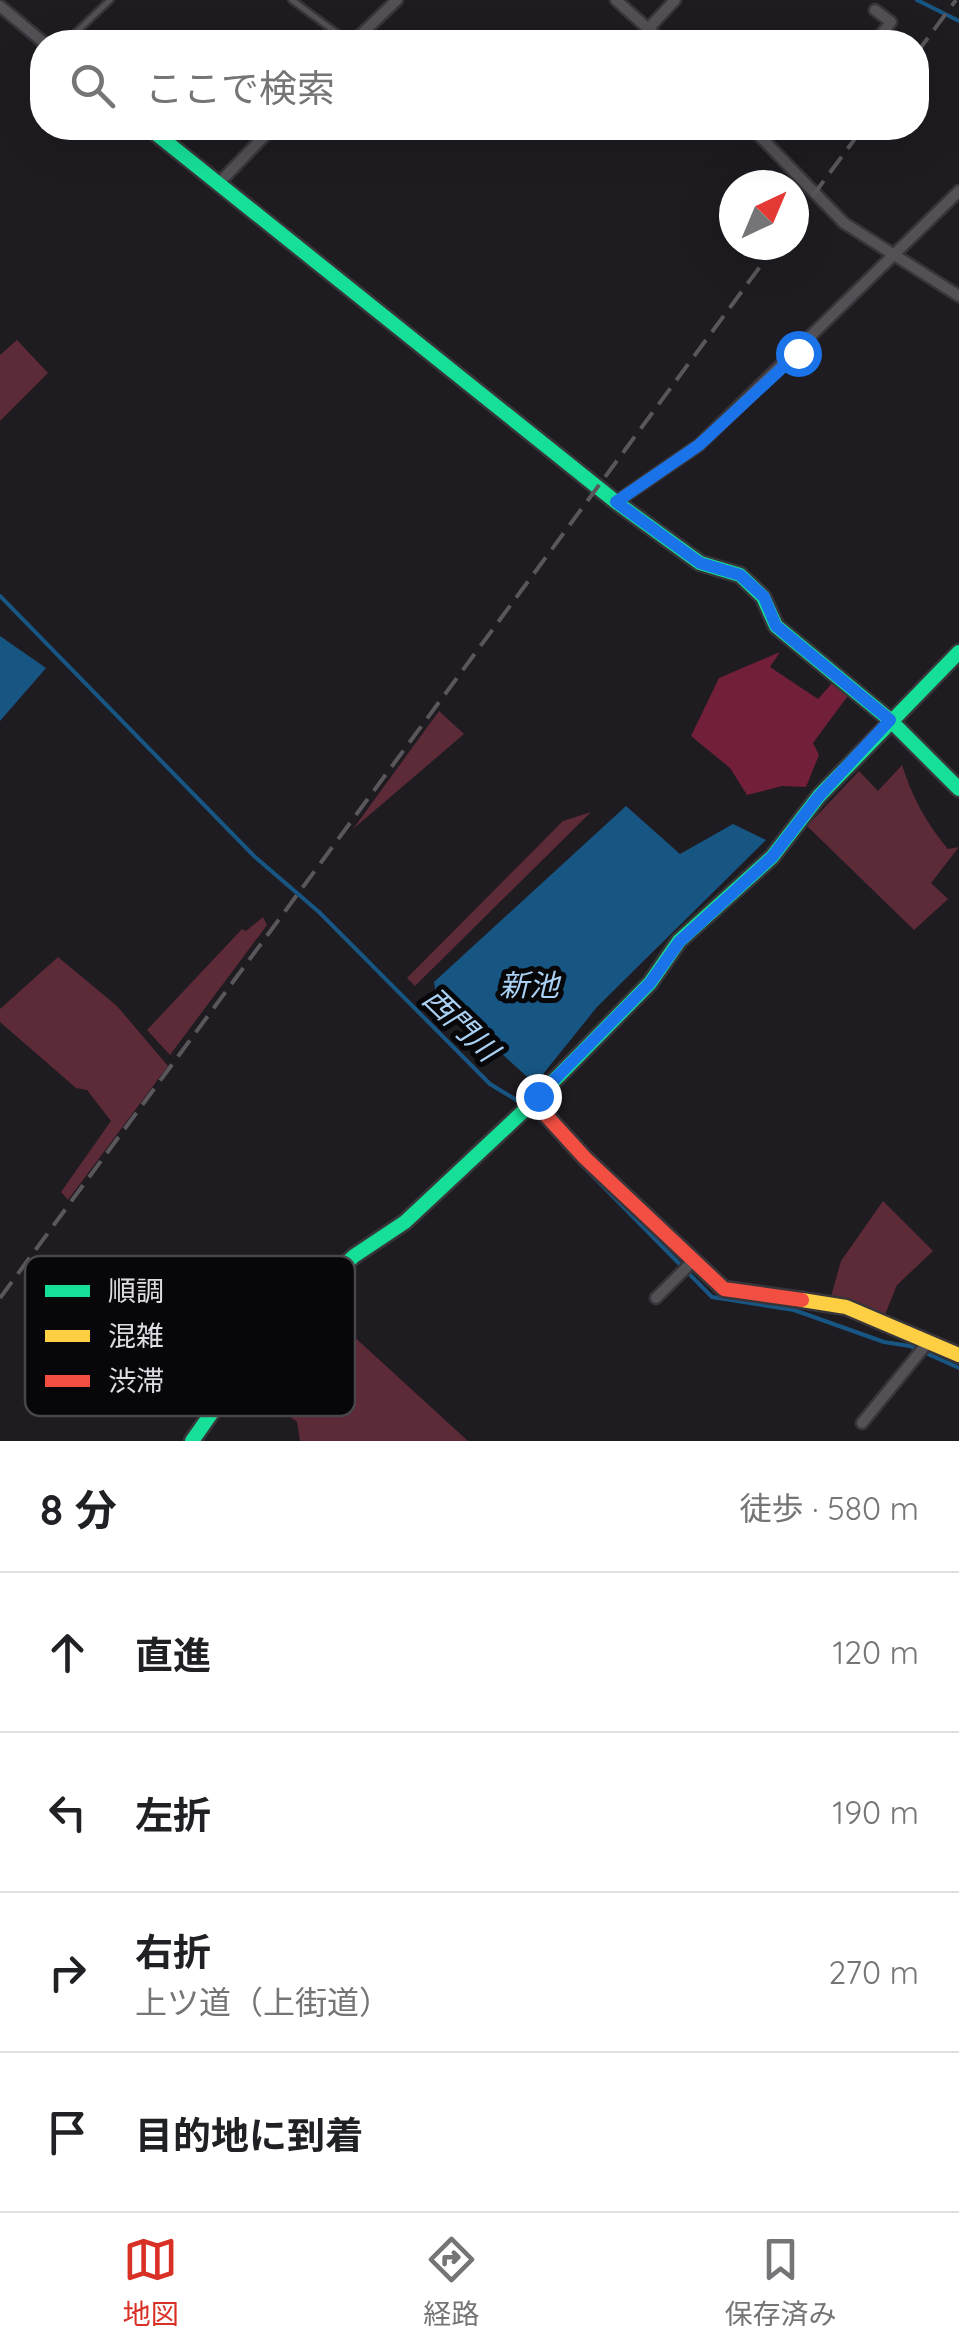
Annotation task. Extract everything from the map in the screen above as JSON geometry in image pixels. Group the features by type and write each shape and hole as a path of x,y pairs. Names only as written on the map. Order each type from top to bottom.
{"street":[{"path":"364,30 397,0"},
{"path":"616,0 648,28 675,0"},
{"path":"0,6 30,31"},
{"path":"875,10 890,22 884,30"},
{"path":"164,140 616,502 700,563 740,575 764,597 776,626 890,720 959,790"},
{"path":"219,184 261,140"},
{"path":"765,140 824,204 888,255 959,296"},
{"path":"616,502 699,445 798,353 888,255 959,191"},
{"path":"354,1256 405,1222 529,1106 650,983 679,942 772,857 819,796 959,652"},
{"path":"529,1106 688,1266 724,1289 846,1307 925,1347 959,1355"},
{"path":"656,1298 688,1266"},
{"path":"862,1423 925,1347"},
{"path":"192,1441 209,1416"}],"lane":[{"path":"79,30 110,0"},
{"path":"292,0 334,30"}],"shaded area":[{"path":"17,340 48,373 0,421 0,355"},
{"path":"780,652 770,667 818,699 834,681 850,693 813,743 819,755 806,787 782,786 747,795 730,768 691,736 719,678"},
{"path":"439,711 464,734 353,829"},
{"path":"902,765 933,829 948,849 959,847 931,883 948,899 914,930 807,826 859,771 878,791"},
{"path":"591,812 415,986 407,978 563,821"},
{"path":"263,917 267,925 170,1055 147,1030 242,929 246,931"},
{"path":"58,957 117,1006 168,1066 68,1200 61,1192 111,1121 87,1090 76,1088 0,1022 0,1009"},
{"path":"883,1201 933,1251 897,1285 884,1317 830,1300 841,1261"},
{"path":"355,1338 468,1441 300,1441 297,1422 289,1416 355,1416"}],"water":[{"path":"0,636 46,668 0,721"},
{"name":"新池","path":"626,806 680,854 733,824 766,840 597,1007 535,1084 436,994 434,982"}],"waterway":[{"path":"917,0 959,21"},
{"name":"西門川","path":"0,596 254,856 319,912 490,1084 523,1104"},
{"name":"西門川","path":"585,1168 712,1297 794,1310 884,1342 910,1346 959,1368"}],"railway":[{"path":"929,36 956,0"},
{"path":"809,201 854,140"},
{"path":"31,1256 765,260"},
{"path":"0,1298 25,1264"}],"traffic: fast":[{"path":"164,140 616,502 700,563 740,575 763,597 776,626 890,720 959,789"},
{"path":"354,1256 405,1222 530,1105 650,983 679,941 772,857 819,796 959,652"},
{"path":"192,1441 210,1416"}],"traffic: slow":[{"path":"802,1300 846,1307 959,1355"}],"traffic: jam":[{"path":"533,1101 585,1158 724,1289 802,1300"}],"route":[{"path":"538,1096 650,983 679,942 772,857 819,796 890,720 776,626 764,597 740,575 700,563 616,502 699,445 798,353"}]}
